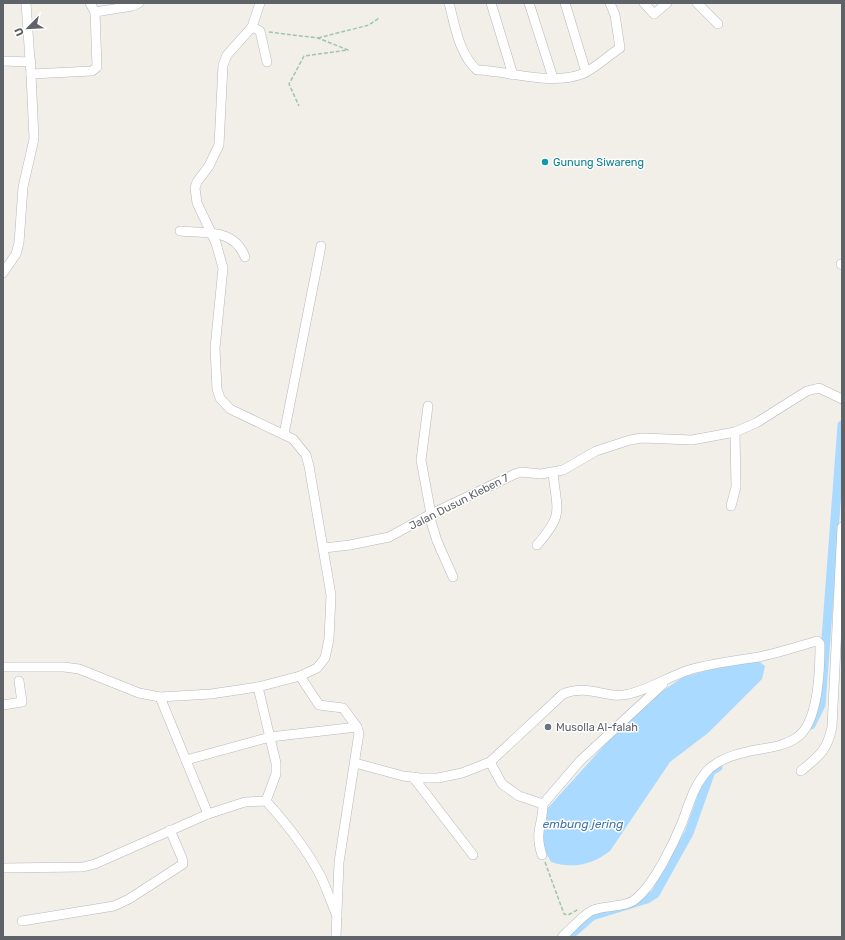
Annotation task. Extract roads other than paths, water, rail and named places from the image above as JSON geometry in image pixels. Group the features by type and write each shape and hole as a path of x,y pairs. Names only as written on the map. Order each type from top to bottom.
{"street":[{"path":"3,273 16,254 19,243 23,188 34,138 26,3"},
{"path":"31,74 92,71 95,69 98,60 95,12 90,3"},
{"path":"95,12 132,6 139,3"},
{"path":"260,3 256,29 267,62"},
{"path":"449,3 461,45 469,63 477,70 513,75 553,78 582,74 620,48 615,15 610,3"},
{"path":"491,3 513,75"},
{"path":"529,3 553,78"},
{"path":"565,3 586,72"},
{"path":"644,3 654,14 667,3"},
{"path":"697,3 718,24"},
{"path":"3,667 64,666 79,669 139,692 160,697 211,694 258,687 300,676 317,668 322,663 329,639 331,594 324,548 306,455 294,439 230,409 220,398 217,389 215,348 223,268 212,233 197,203 195,188 197,182 215,156 218,145 223,65 227,55 256,29"},
{"path":"3,61 30,62"},
{"path":"180,231 212,233 228,238 237,242 245,257"},
{"path":"284,434 321,246"},
{"name":"Jalan Dusun Kleben 7","path":"324,548 350,545 389,537 430,514 515,474 521,472 542,474 553,473 563,470 596,452 630,440 642,438 692,440 735,432 756,424 807,391 819,388 840,398"},
{"path":"428,406 421,460 430,514 437,541 453,577"},
{"path":"731,506 736,487 735,432"},
{"path":"537,545 552,528 556,521 557,509 553,473"},
{"path":"801,771 823,753 829,740 832,727 830,665 842,527"},
{"path":"355,763 413,777 447,777 490,762 563,694 576,689 587,689 628,695 666,681 688,670 735,659 752,658 817,641 820,644 830,665 810,717 799,736 778,745 736,754 716,763 704,775 693,793 668,852 637,899 628,903 592,911 562,937"},
{"path":"300,676 319,705 343,708 358,727 360,737 337,875 336,937"},
{"path":"3,705 22,702 19,681"},
{"path":"542,855 539,845 538,830 543,814 543,804 580,761 666,681"},
{"path":"258,687 276,763 276,774 266,801"},
{"path":"160,697 208,814"},
{"path":"186,760 270,737 358,727"},
{"path":"490,762 502,784 519,796 543,804"},
{"path":"413,777 473,855"},
{"path":"3,868 83,867 104,861 208,814 245,802 266,801"},
{"path":"266,801 300,842 320,875 337,916"},
{"path":"22,921 104,909 129,899 183,864 182,858 170,830"},
{"path":"320,875 337,875"}],"water":[{"name":"embung jering","path":"746,660 757,660 765,666 762,679 708,733 670,762 610,851 596,860 582,864 567,865 551,862 541,844 546,810 619,729 655,696 683,677"}],"waterway":[{"path":"811,725 821,705 842,425"},
{"path":"568,937 592,916 647,899 655,894 689,833 711,771 718,767"}],"place":[{"name":"Gunung Siwareng","path":"545,162"},
{"name":"Musolla Al-falah","path":"548,727"}]}
